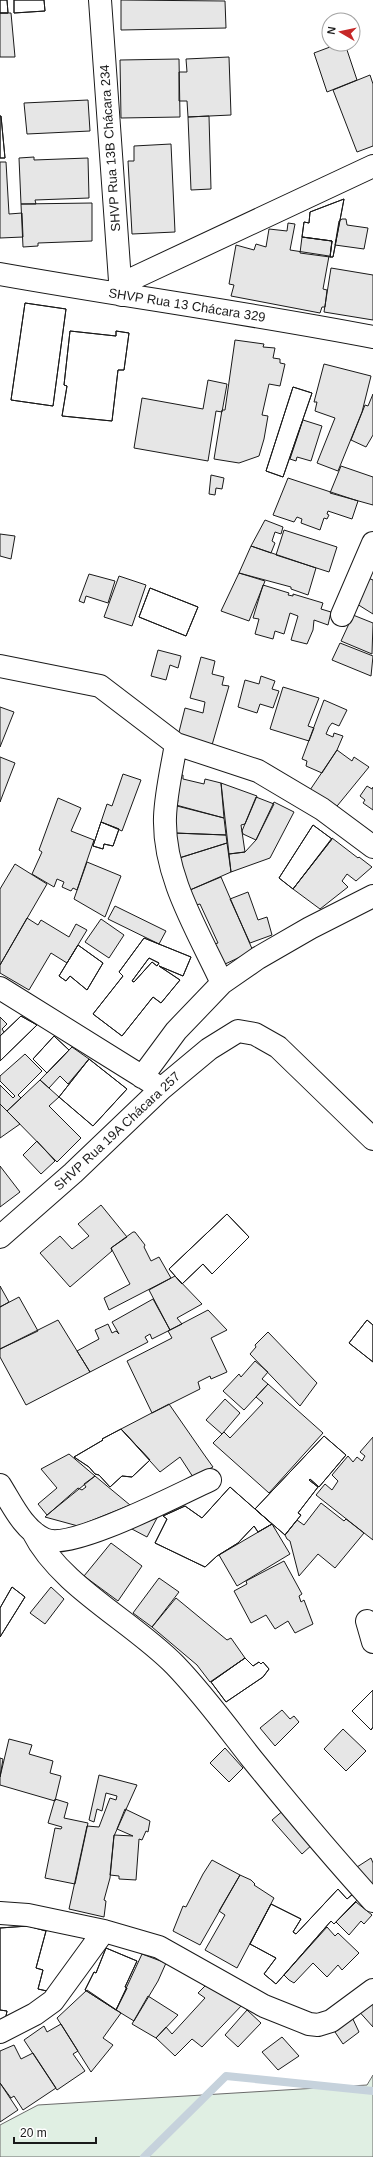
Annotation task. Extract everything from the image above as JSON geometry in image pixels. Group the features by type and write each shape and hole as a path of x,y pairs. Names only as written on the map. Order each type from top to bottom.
{"street":[{"name":"SHVP Rua 13B Chácara 234","path":"100,0 120,290"},
{"path":"120,290 373,166"},
{"name":"SHVP Rua 13 Chácara 329","path":"0,274 120,290 373,337"},
{"path":"342,615 373,543"},
{"path":"0,666 100,686 176,744 258,771 322,809 373,847"},
{"path":"176,744 166,810 167,847 170,862 187,910 222,982"},
{"path":"142,1077 176,1031 222,982 310,928 372,895"},
{"path":"0,988 161,1089"},
{"name":"SHVP Rua 19A Chácara 257","path":"0,1237 73,1173 161,1089 209,1049 238,1031 255,1034 278,1047 373,1139"},
{"path":"33,1532 49,1541 69,1540 125,1519 210,1480"},
{"path":"0,1485 23,1521 33,1532 46,1554 72,1580 153,1644 176,1666 203,1696 324,1847 373,1901"},
{"path":"367,1620 373,1642"},
{"path":"0,1913 28,1915 104,1931 159,1947 264,2006 309,2024 318,2025 331,2021 373,1990"},
{"path":"0,2032 35,2014 53,2001 104,1931"}],"green space":[{"path":"373,2075 373,2157 0,2157 0,2125 38,2105 367,2085"}],"building":[{"path":"0,0 7,0 8,13 0,13"},
{"path":"0,0 7,0 8,13 0,13"},
{"path":"14,0 44,0 45,11 14,13"},
{"path":"14,0 44,0 45,11 14,13"},
{"path":"121,0 225,1 226,28 121,30"},
{"path":"0,13 11,13 15,57 0,57"},
{"path":"321,50 321,52 348,52 357,80 327,92 314,53"},
{"path":"229,57 231,115 188,117 187,101 179,101 179,72 187,72 186,59"},
{"path":"179,59 180,117 121,118 120,60"},
{"path":"370,75 373,84 373,146 357,152 333,90"},
{"path":"88,100 90,131 27,134 24,103"},
{"path":"1,116 5,158 0,158"},
{"path":"1,116 5,158 0,158"},
{"path":"209,116 211,189 191,190 188,117"},
{"path":"171,144 175,232 132,234 128,161 134,161 134,146"},
{"path":"34,157 34,160 88,158 89,198 35,200 36,204 21,204 19,158"},
{"path":"0,162 6,162 9,214 22,213 23,237 0,238"},
{"path":"344,199 333,257 330,257 332,241 302,237 304,222 309,223 310,212"},
{"path":"344,199 333,257 330,257 332,241 302,237 304,222 309,223 310,212"},
{"path":"92,203 92,241 38,243 38,246 23,247 21,204"},
{"path":"346,219 347,225 368,228 364,249 335,245 339,221"},
{"path":"288,223 295,224 290,250 329,256 323,289 327,290 325,307 322,307 320,313 231,296 234,285 229,284 236,245 254,250 256,244 266,247 269,229 287,231"},
{"path":"302,237 332,241 330,257 300,253"},
{"path":"331,268 373,275 373,320 324,312"},
{"path":"25,303 66,309 53,406 11,400"},
{"path":"25,303 66,309 53,406 11,400"},
{"path":"70,331 116,336 116,331 129,333 124,370 118,370 112,421 62,416 67,386 64,385"},
{"path":"70,331 116,336 116,331 129,333 124,370 118,370 112,421 62,416 67,386 64,385"},
{"path":"235,340 264,344 263,347 275,348 273,358 280,359 280,363 285,364 280,386 269,384 262,415 268,416 259,456 239,463 214,459 222,410 225,410"},
{"path":"324,364 371,376 362,412 338,471 317,463 335,418 315,411 317,402 314,402"},
{"path":"208,380 227,384 222,412 216,411 208,461 134,448 142,398 203,409"},
{"path":"293,387 312,393 283,477 266,471"},
{"path":"293,387 312,393 283,477 266,471"},
{"path":"373,394 373,435 366,447 351,440 365,405 368,406"},
{"path":"303,420 322,426 311,461 297,457 296,461 290,459"},
{"path":"341,466 373,477 373,505 330,493"},
{"path":"211,475 224,478 222,489 216,488 215,495 209,494"},
{"path":"288,478 358,501 352,519 328,511 327,514 329,515 327,519 324,518 320,530 301,523 302,519 297,517 294,522 273,515"},
{"path":"265,520 283,527 281,534 275,532 272,541 275,543 271,553 251,546"},
{"path":"284,530 337,547 329,572 276,555"},
{"path":"0,534 15,536 11,559 0,556"},
{"path":"251,546 316,568 308,595 291,589 291,587 239,573"},
{"path":"239,573 265,581 249,621 221,611"},
{"path":"89,574 115,581 108,603 86,596 84,603 79,601"},
{"path":"119,576 146,585 132,626 104,617"},
{"path":"368,578 373,580 373,614 357,604"},
{"path":"263,585 289,593 288,595 293,596 293,594 323,603 321,609 331,612 328,625 314,620 313,630 307,644 291,640 298,616 290,613 284,634 275,631 273,639 255,634 259,619 253,618"},
{"path":"150,588 198,607 186,636 139,617"},
{"path":"150,588 198,607 186,636 139,617"},
{"path":"353,615 373,623 372,654 341,641"},
{"path":"340,643 373,656 371,676 332,660"},
{"path":"158,650 181,656 178,668 170,665 166,680 151,676"},
{"path":"201,657 215,661 212,674 224,677 222,685 229,686 210,752 178,736 185,708 203,713 205,702 190,698"},
{"path":"261,676 275,681 272,689 279,691 273,708 260,704 257,713 238,707 245,680 259,684"},
{"path":"283,687 319,698 308,726 314,728 309,741 270,729"},
{"path":"324,700 347,710 339,726 332,723 326,734 333,737 334,733 343,736 337,750 322,773 306,766 307,761 302,759"},
{"path":"0,707 14,712 0,747"},
{"path":"337,750 352,761 354,757 369,767 333,811 308,793"},
{"path":"0,757 15,763 0,802"},
{"path":"123,774 141,780 122,831 101,822 107,804 112,806"},
{"path":"178,775 183,775 183,779 204,784 205,779 221,783 224,818 177,806 178,800 174,799"},
{"path":"221,783 257,796 245,824 241,825 245,852 229,854"},
{"path":"367,786 372,789 373,787 373,810 363,803 365,800 360,796"},
{"path":"256,797 274,804 256,840 243,834 242,831"},
{"path":"58,798 81,808 71,831 94,840 77,890 73,888 71,891 62,887 64,882 57,879 54,887 32,874 42,852 39,850"},
{"path":"274,802 294,812 270,858 231,872 229,854 245,852 256,840"},
{"path":"176,805 224,818 226,835 175,833"},
{"path":"101,822 119,829 113,846 104,844 103,849 93,846"},
{"path":"101,822 119,829 113,846 104,844 103,849 93,846"},
{"path":"313,825 332,839 293,889 279,878"},
{"path":"313,825 332,839 293,889 279,878"},
{"path":"173,833 226,835 227,843 176,859"},
{"path":"332,838 372,867 356,881 347,874 342,881 348,887 320,909 293,889"},
{"path":"227,843 231,872 190,890 176,859"},
{"path":"87,862 121,876 105,917 74,899"},
{"path":"15,864 47,884 0,965 0,889"},
{"path":"221,877 253,951 223,965 214,944 218,943 200,904 196,905 190,890"},
{"path":"248,892 258,920 267,917 272,935 250,943 230,899"},
{"path":"115,906 166,931 159,944 108,919"},
{"path":"27,918 38,925 41,920 69,937 76,924 87,930 67,963 51,953 29,990 0,973 0,965"},
{"path":"101,919 124,935 109,958 85,942"},
{"path":"144,938 191,957 183,976 159,966 180,980 161,1003 153,997 122,1036 93,1014 123,976 119,972","holes":["149,958 159,963 157,966 152,962 134,982 132,981"]},
{"path":"144,938 191,957 183,976 159,966 180,980 161,1003 153,997 122,1036 93,1014 123,976 119,972","holes":["149,958 159,963 157,966 152,962 134,982 132,981"]},
{"path":"78,945 103,963 87,990 70,976 66,981 59,976"},
{"path":"78,945 103,963 87,990 70,976 66,981 59,976"},
{"path":"21,1016 37,1025 0,1061 0,1036"},
{"path":"21,1016 37,1025 0,1061 0,1036"},
{"path":"0,1017 7,1024 2,1029 4,1032 0,1036"},
{"path":"54,1036 69,1050 47,1073 33,1059"},
{"path":"54,1036 69,1050 47,1073 33,1059"},
{"path":"72,1047 89,1059 68,1084 60,1076 49,1088 40,1080"},
{"path":"25,1054 42,1071 18,1095 21,1098 7,1111 0,1104 0,1085 13,1098 15,1096 0,1081 0,1076"},
{"path":"89,1059 127,1089 93,1126 59,1097"},
{"path":"89,1059 127,1089 93,1126 59,1097"},
{"path":"40,1080 59,1097 49,1106 81,1138 57,1162 7,1111"},
{"path":"0,1104 20,1124 0,1138"},
{"path":"37,1141 55,1161 41,1174 23,1155"},
{"path":"0,1166 20,1192 0,1207"},
{"path":"101,1205 127,1237 111,1248 112,1251 70,1287 40,1253 60,1236 72,1249 89,1236 78,1224"},
{"path":"227,1214 249,1237 212,1274 203,1264 182,1284 169,1269"},
{"path":"227,1214 249,1237 212,1274 203,1264 182,1284 169,1269"},
{"path":"135,1232 145,1245 144,1247 151,1261 159,1257 171,1278 109,1310 104,1298 130,1284 111,1248"},
{"path":"175,1276 202,1304 177,1318 182,1324 170,1330 149,1290"},
{"path":"0,1286 9,1302 0,1307"},
{"path":"19,1297 38,1331 0,1349 0,1307"},
{"path":"153,1299 170,1330 152,1339 150,1334 145,1337 148,1342 90,1372 77,1351 99,1339 95,1330 108,1324 112,1333 116,1331 119,1334 112,1322"},
{"path":"208,1310 227,1330 211,1338 227,1372 211,1379 210,1376 198,1382 200,1389 152,1413 127,1361 172,1338 168,1331"},
{"path":"58,1320 90,1372 26,1405 0,1357 0,1349"},
{"path":"367,1320 373,1325 373,1362 349,1343"},
{"path":"367,1320 373,1325 373,1362 349,1343"},
{"path":"268,1332 317,1383 300,1406 250,1354 256,1347 255,1345"},
{"path":"255,1361 268,1372 262,1379 268,1384 244,1410 223,1391 239,1374 241,1377"},
{"path":"268,1384 323,1433 269,1493 213,1443 224,1432 230,1438 263,1403 256,1397"},
{"path":"225,1399 240,1413 222,1434 206,1420"},
{"path":"169,1404 213,1467 193,1477 180,1457 160,1472 121,1429"},
{"path":"121,1429 150,1460 132,1477 122,1476 110,1487 99,1475 95,1474 89,1467 74,1457"},
{"path":"121,1429 150,1460 132,1477 122,1476 110,1487 99,1475 95,1474 89,1467 74,1457"},
{"path":"324,1436 346,1455 319,1487 310,1479 309,1480 318,1487 298,1513 301,1515 285,1535 255,1509"},
{"path":"324,1436 346,1455 319,1487 310,1479 309,1480 318,1487 298,1513 301,1515 285,1535 255,1509"},
{"path":"373,1437 373,1540 316,1495 325,1484 332,1490 338,1481 332,1475 348,1456 353,1462 357,1457 362,1461 365,1456 360,1452"},
{"path":"69,1454 95,1476 47,1515 38,1504 57,1488 41,1469"},
{"path":"95,1476 130,1505 78,1526 45,1517 78,1488 82,1490 86,1487 84,1484"},
{"path":"230,1487 272,1524 258,1532 254,1526 238,1543 217,1556 205,1567 155,1543 167,1519 163,1516 185,1506 202,1518"},
{"path":"230,1487 272,1524 258,1532 254,1526 238,1543 217,1556 205,1567 155,1543 167,1519 163,1516 185,1506 202,1518"},
{"path":"321,1503 344,1521 346,1519 364,1533 335,1568 318,1554 299,1576 290,1541 285,1535 297,1520 304,1525"},
{"path":"157,1518 147,1537 130,1528"},
{"path":"272,1524 290,1554 237,1586 219,1555"},
{"path":"111,1543 142,1566 118,1601 84,1576"},
{"path":"284,1561 302,1594 299,1596 301,1602 304,1600 313,1624 295,1633 288,1621 275,1629 266,1615 251,1623 234,1591 247,1584 246,1581"},
{"path":"159,1578 179,1592 152,1627 133,1613"},
{"path":"12,1587 25,1597 0,1637 0,1608"},
{"path":"12,1587 25,1597 0,1637 0,1608"},
{"path":"51,1587 64,1599 45,1624 30,1613"},
{"path":"176,1598 227,1640 231,1638 245,1658 210,1682 197,1665 152,1627"},
{"path":"245,1658 253,1666 259,1662 261,1664 263,1662 269,1669 263,1677 226,1702 211,1682"},
{"path":"245,1658 253,1666 259,1662 261,1664 263,1662 269,1669 263,1677 226,1702 211,1682"},
{"path":"373,1690 373,1727 371,1730 352,1711"},
{"path":"373,1690 373,1727 371,1730 352,1711"},
{"path":"282,1710 290,1719 294,1716 299,1722 275,1746 260,1728"},
{"path":"343,1729 366,1751 346,1771 324,1749"},
{"path":"9,1739 32,1745 29,1754 53,1761 50,1773 61,1776 55,1801 0,1785 0,1777"},
{"path":"225,1748 243,1768 229,1782 210,1763"},
{"path":"0,1758 3,1759 0,1777"},
{"path":"99,1775 137,1785 114,1836 110,1878 104,1900 106,1901 104,1917 69,1909 87,1826 99,1827 110,1798 116,1800 117,1796 106,1793 102,1811 97,1809 94,1822 89,1820"},
{"path":"55,1799 68,1803 64,1818 88,1823 75,1884 45,1878 55,1828 61,1829 62,1827 48,1823"},
{"path":"125,1809 150,1821 148,1832 146,1831 142,1840 139,1839 136,1880 119,1879 119,1876 110,1875 114,1835 133,1836 117,1829"},
{"path":"285,1809 314,1843 302,1854 272,1820"},
{"path":"371,1858 373,1863 373,1892 357,1867"},
{"path":"212,1860 240,1875 200,1945 173,1931 183,1906 186,1907"},
{"path":"240,1875 251,1880 255,1884 254,1885 274,1898 237,1968 205,1950 225,1915 219,1911"},
{"path":"338,1889 347,1899 354,1893 359,1898 334,1924 331,1921 276,1984 264,1974 276,1958 250,1944 271,1904 301,1919 293,1932 296,1934"},
{"path":"338,1889 347,1899 354,1893 359,1898 334,1924 331,1921 276,1984 264,1974 276,1958 250,1944 271,1904 301,1919 293,1932 296,1934"},
{"path":"356,1902 372,1915 364,1924 361,1921 349,1935 336,1922"},
{"path":"28,1926 46,1931 36,1968 43,1970 38,1989 47,1991 44,2001 5,2021 7,2011 0,2010 0,1928"},
{"path":"28,1926 46,1931 36,1968 43,1970 38,1989 47,1991 44,2001 5,2021 7,2011 0,2010 0,1928"},
{"path":"327,1927 335,1936 338,1933 359,1953 342,1970 338,1965 327,1977 313,1963 294,1983 289,1980 284,1975"},
{"path":"106,1948 137,1961 125,1987 127,1988 116,2010 85,1990 94,1972 96,1973"},
{"path":"106,1948 137,1961 125,1987 127,1988 116,2010 85,1990 94,1972 96,1973"},
{"path":"142,1954 166,1963 158,1981 134,2021 116,2010"},
{"path":"208,1983 243,2004 202,2047 192,2039 175,2056 156,2038 166,2027 172,2034 205,1998 198,1993"},
{"path":"87,1990 121,2013 103,2038 113,2045 91,2072 57,2018"},
{"path":"373,1991 373,2027 356,2008"},
{"path":"148,1996 178,2015 156,2038 132,2024"},
{"path":"247,2010 261,2023 238,2047 225,2035"},
{"path":"351,2015 359,2032 343,2044 331,2026"},
{"path":"61,2024 78,2051 73,2054 85,2071 57,2090 24,2040 44,2026 47,2032"},
{"path":"282,2037 299,2056 278,2070 262,2052"},
{"path":"14,2045 21,2059 33,2053 56,2088 23,2110 14,2096 11,2098 0,2083 0,2051"},
{"path":"0,2083 18,2110 0,2122"}],"waterway":[{"path":"144,2157 226,2076 373,2091"}]}
